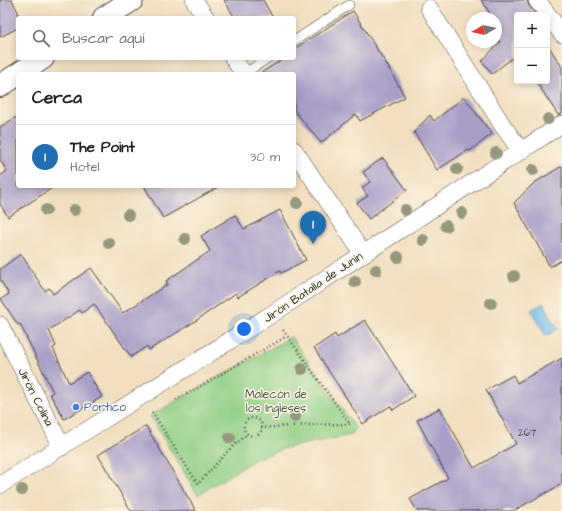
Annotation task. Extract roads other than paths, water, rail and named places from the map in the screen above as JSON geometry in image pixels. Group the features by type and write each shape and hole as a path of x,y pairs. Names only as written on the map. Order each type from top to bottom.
{"main road":[{"path":"107,16 132,0"},
{"path":"22,72 40,60"},
{"path":"0,86 16,76"}],"street":[{"path":"194,0 205,16"},
{"path":"537,0 562,34"},
{"path":"429,8 503,126 521,151"},
{"path":"234,60 243,72"},
{"name":"Jirón Batalla de Junín","path":"0,485 272,314 562,124"},
{"path":"296,153 363,254"},
{"name":"Jirón Colina","path":"0,325 62,447"}],"lane":[{"path":"296,40 349,5"},
{"path":"247,72 265,60"}],"water":[{"path":"544,303 558,329 546,336 531,310"}],"place":[{"name":"The Point","path":"313,244"},
{"name":"Portico","path":"76,407"}],"park label":[{"name":"Malecón de los Ingleses","path":"276,401"}]}
